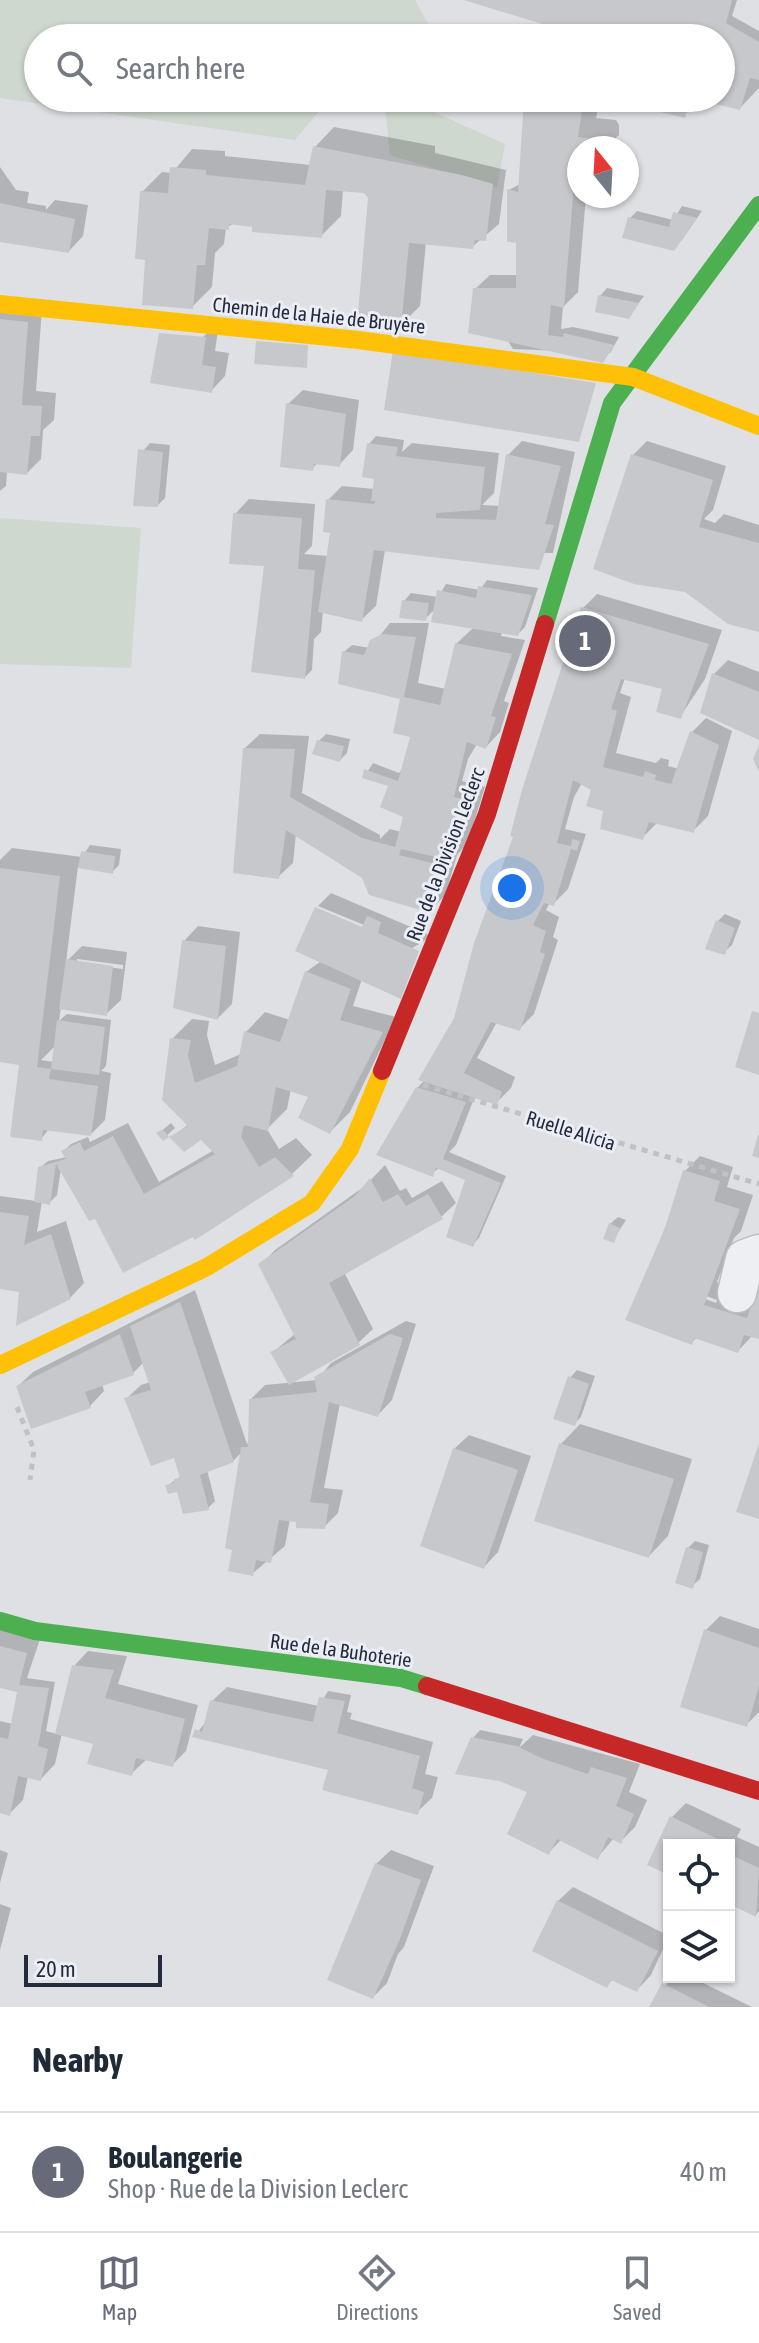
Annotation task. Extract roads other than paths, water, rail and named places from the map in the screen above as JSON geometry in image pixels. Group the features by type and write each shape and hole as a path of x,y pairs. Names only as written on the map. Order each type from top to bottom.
{"main road":[{"name":"Rue de la Division Leclerc","path":"0,1365 207,1267 312,1203 350,1149 384,1073 487,814 612,403 759,205"},
{"name":"Chemin de la Haie de Bruyère","path":"0,304 358,340 633,377 759,426"},
{"name":"Rue de la Buhoterie","path":"0,1621 63,1635 401,1678 759,1791"}],"street":[{"path":"737,1293 745,1259 759,1254"}],"place":[{"name":"Boulangerie","path":"585,641"}]}
